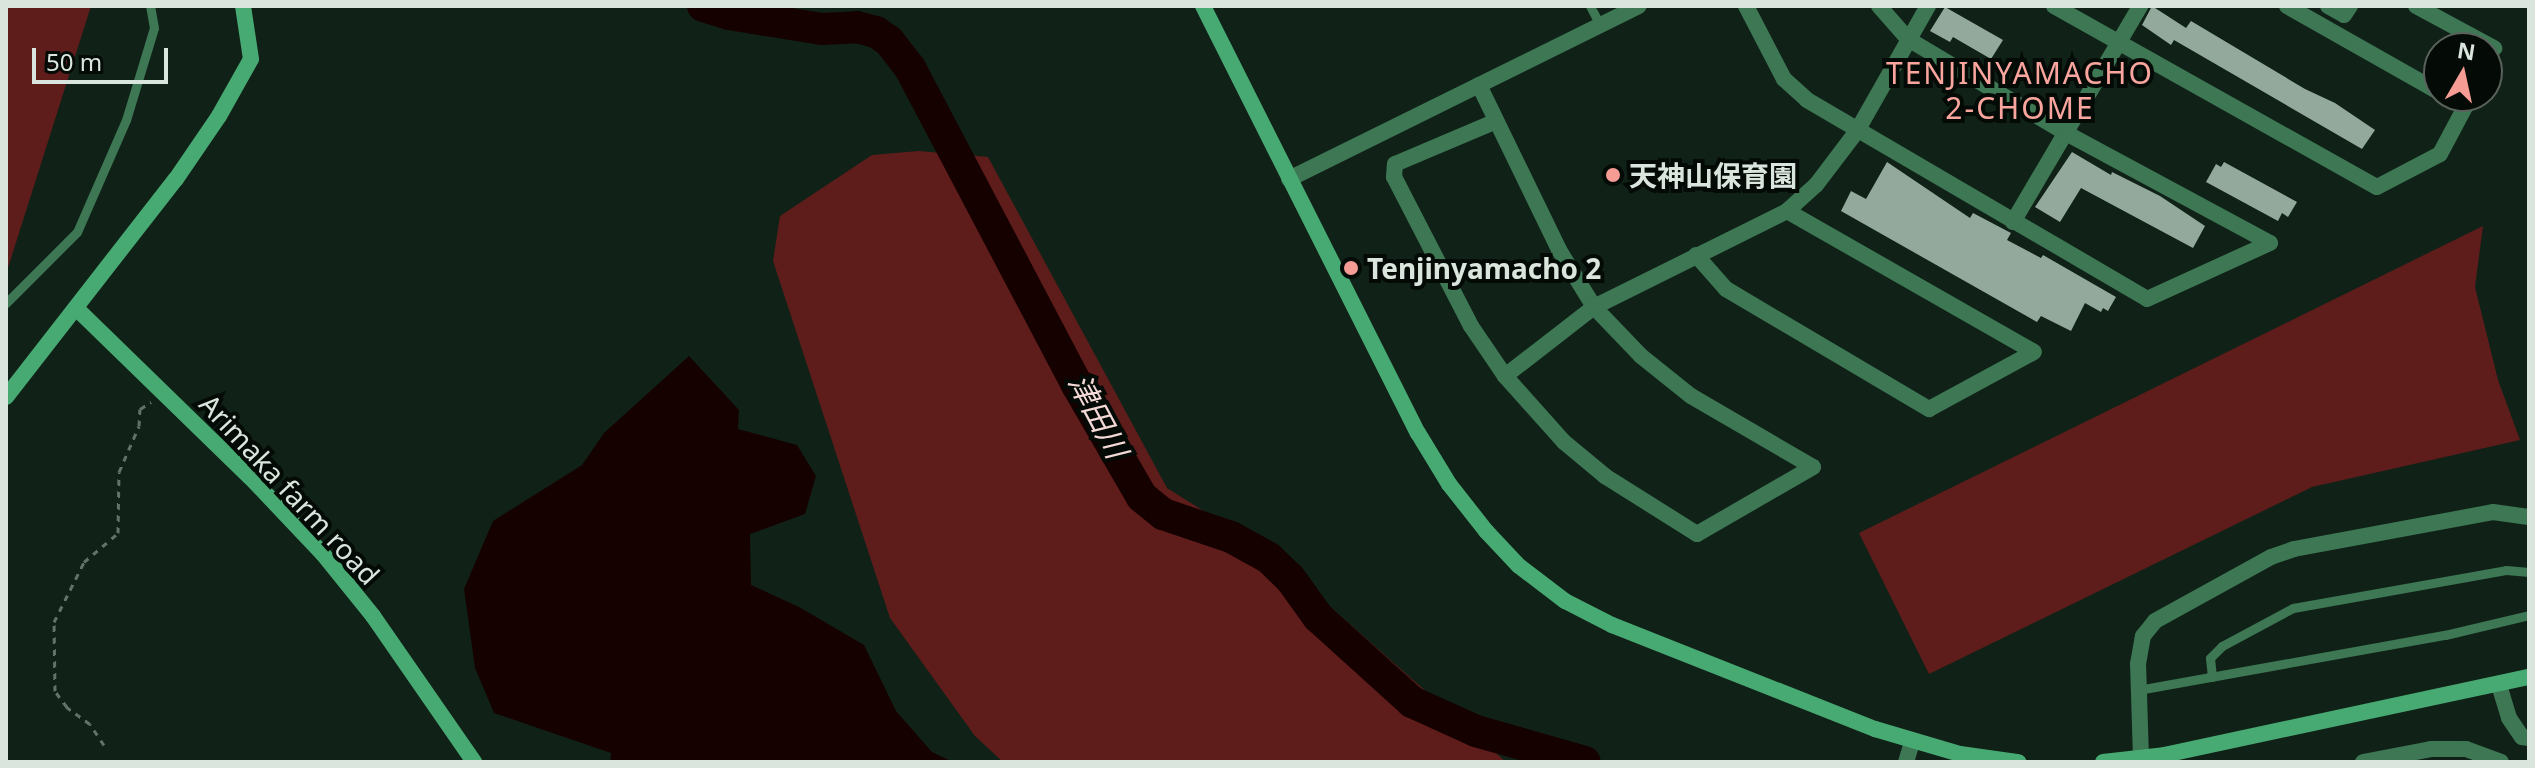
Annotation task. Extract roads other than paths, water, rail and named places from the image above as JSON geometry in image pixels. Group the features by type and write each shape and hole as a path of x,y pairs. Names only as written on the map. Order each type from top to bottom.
{"street":[{"path":"6,397 176,179 244,71 251,59 243,6"},
{"path":"1203,6 1418,433 1449,484 1519,566 1565,601 1612,625 1912,742 1960,754 2018,762"},
{"path":"1289,179 1639,6"},
{"path":"1746,6 1784,79 1807,100 2147,299 2270,243 2064,132 1908,39 1879,6"},
{"path":"1505,376 1594,307 1787,211 1816,185 1857,131 1928,6"},
{"path":"2054,6 2377,187 2440,154 2462,112"},
{"path":"2013,222 2140,6"},
{"path":"2287,6 2423,83"},
{"path":"2328,6 2344,15 2350,6"},
{"path":"2416,6 2464,32"},
{"path":"1479,85 1494,122 1559,250 1594,307 1641,356 1691,396 1813,467 1697,534 1605,476 1564,442 1505,376 1471,326 1394,177 1395,164 1494,122"},
{"path":"1696,255 1726,289 1929,409 2034,352 1787,211"},
{"name":"Arimaka farm road","path":"76,308 323,554 373,616 474,762"},
{"path":"2141,758 2138,664 2143,636 2155,621 2271,557 2294,549 2493,512 2529,517"},
{"path":"2103,762 2141,758 2529,677"},
{"path":"2499,685 2509,718 2522,737 2529,738"},
{"path":"1906,762 1912,742"},
{"path":"2363,762 2431,749 2466,749 2501,762"}],"lane":[{"path":"6,303 77,232 126,120 154,28 150,6"},
{"path":"1590,6 1600,25"},
{"path":"2212,677 2210,658 2222,646 2293,608 2506,570 2529,572"},
{"path":"2138,690 2445,635 2529,615"}],"waterway":[{"name":"津田川","path":"703,6 729,14 822,29 857,27 876,32 889,41 910,68 1077,385 1142,497 1163,514 1231,537 1269,558 1290,578 1318,617 1412,702 1476,731 1585,762"}],"place":[{"name":"天神山保育園","path":"1613,175"},
{"name":"Tenjinyamacho 2","path":"1351,268"}],"district":[{"name":"TENJINYAMACHO 2-CHOME","path":"2020,90"}]}
